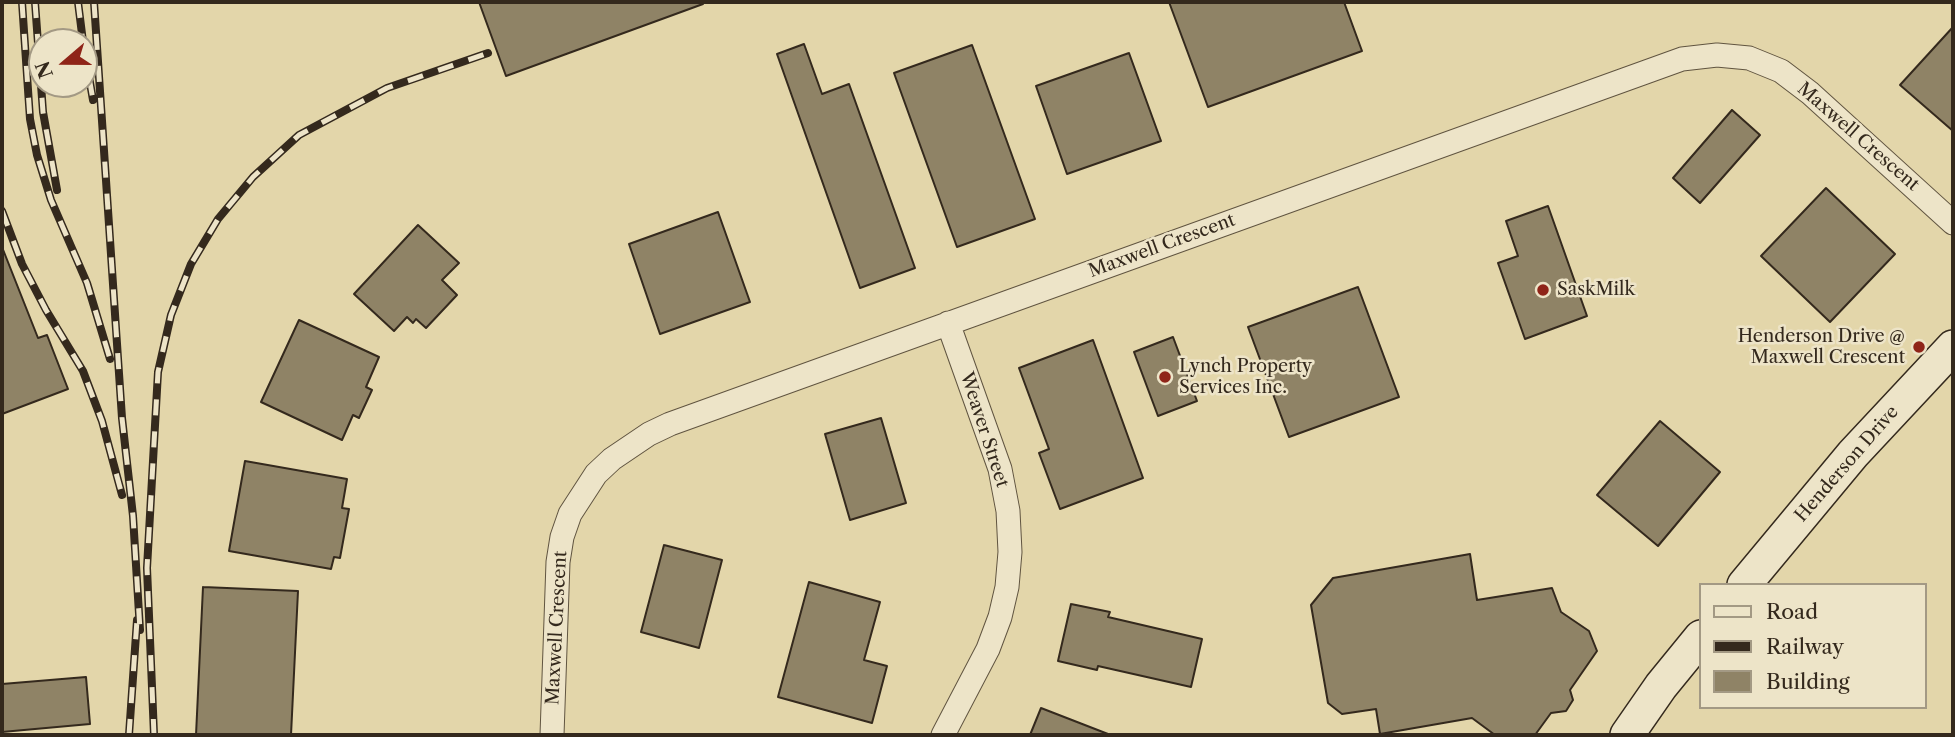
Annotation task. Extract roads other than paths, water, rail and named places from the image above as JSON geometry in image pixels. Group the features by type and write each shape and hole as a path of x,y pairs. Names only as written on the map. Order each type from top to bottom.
{"street":[{"name":"Maxwell Crescent","path":"552,735 558,562 562,537 570,514 596,474 629,446 670,424 1674,62 1717,55 1749,58 1781,71 1810,93 1953,223"},
{"name":"Weaver Street","path":"943,735 982,661 1000,617 1007,587 1010,552 1000,469 948,323"},
{"name":"Henderson Drive","path":"1746,583 1853,454 1953,347"},
{"path":"1627,735 1661,686 1700,638"}],"railway":[{"path":"22,2 30,119 37,155 51,200 87,283 110,359"},
{"path":"35,2 43,112 57,190"},
{"path":"78,2 81,28"},
{"path":"94,2 122,418 133,516 140,630"},
{"path":"154,735 147,568 158,372 171,315 191,264 218,219 253,177 299,135 387,88 488,53"},
{"path":"2,211 22,264 83,371 102,421 122,495"},
{"path":"129,735 137,620"}],"place":[{"name":"SaskMilk","path":"1543,290"},
{"name":"Henderson Drive @ Maxwell Crescent","path":"1919,347"},
{"name":"Lynch Property Services Inc.","path":"1165,377"}]}
